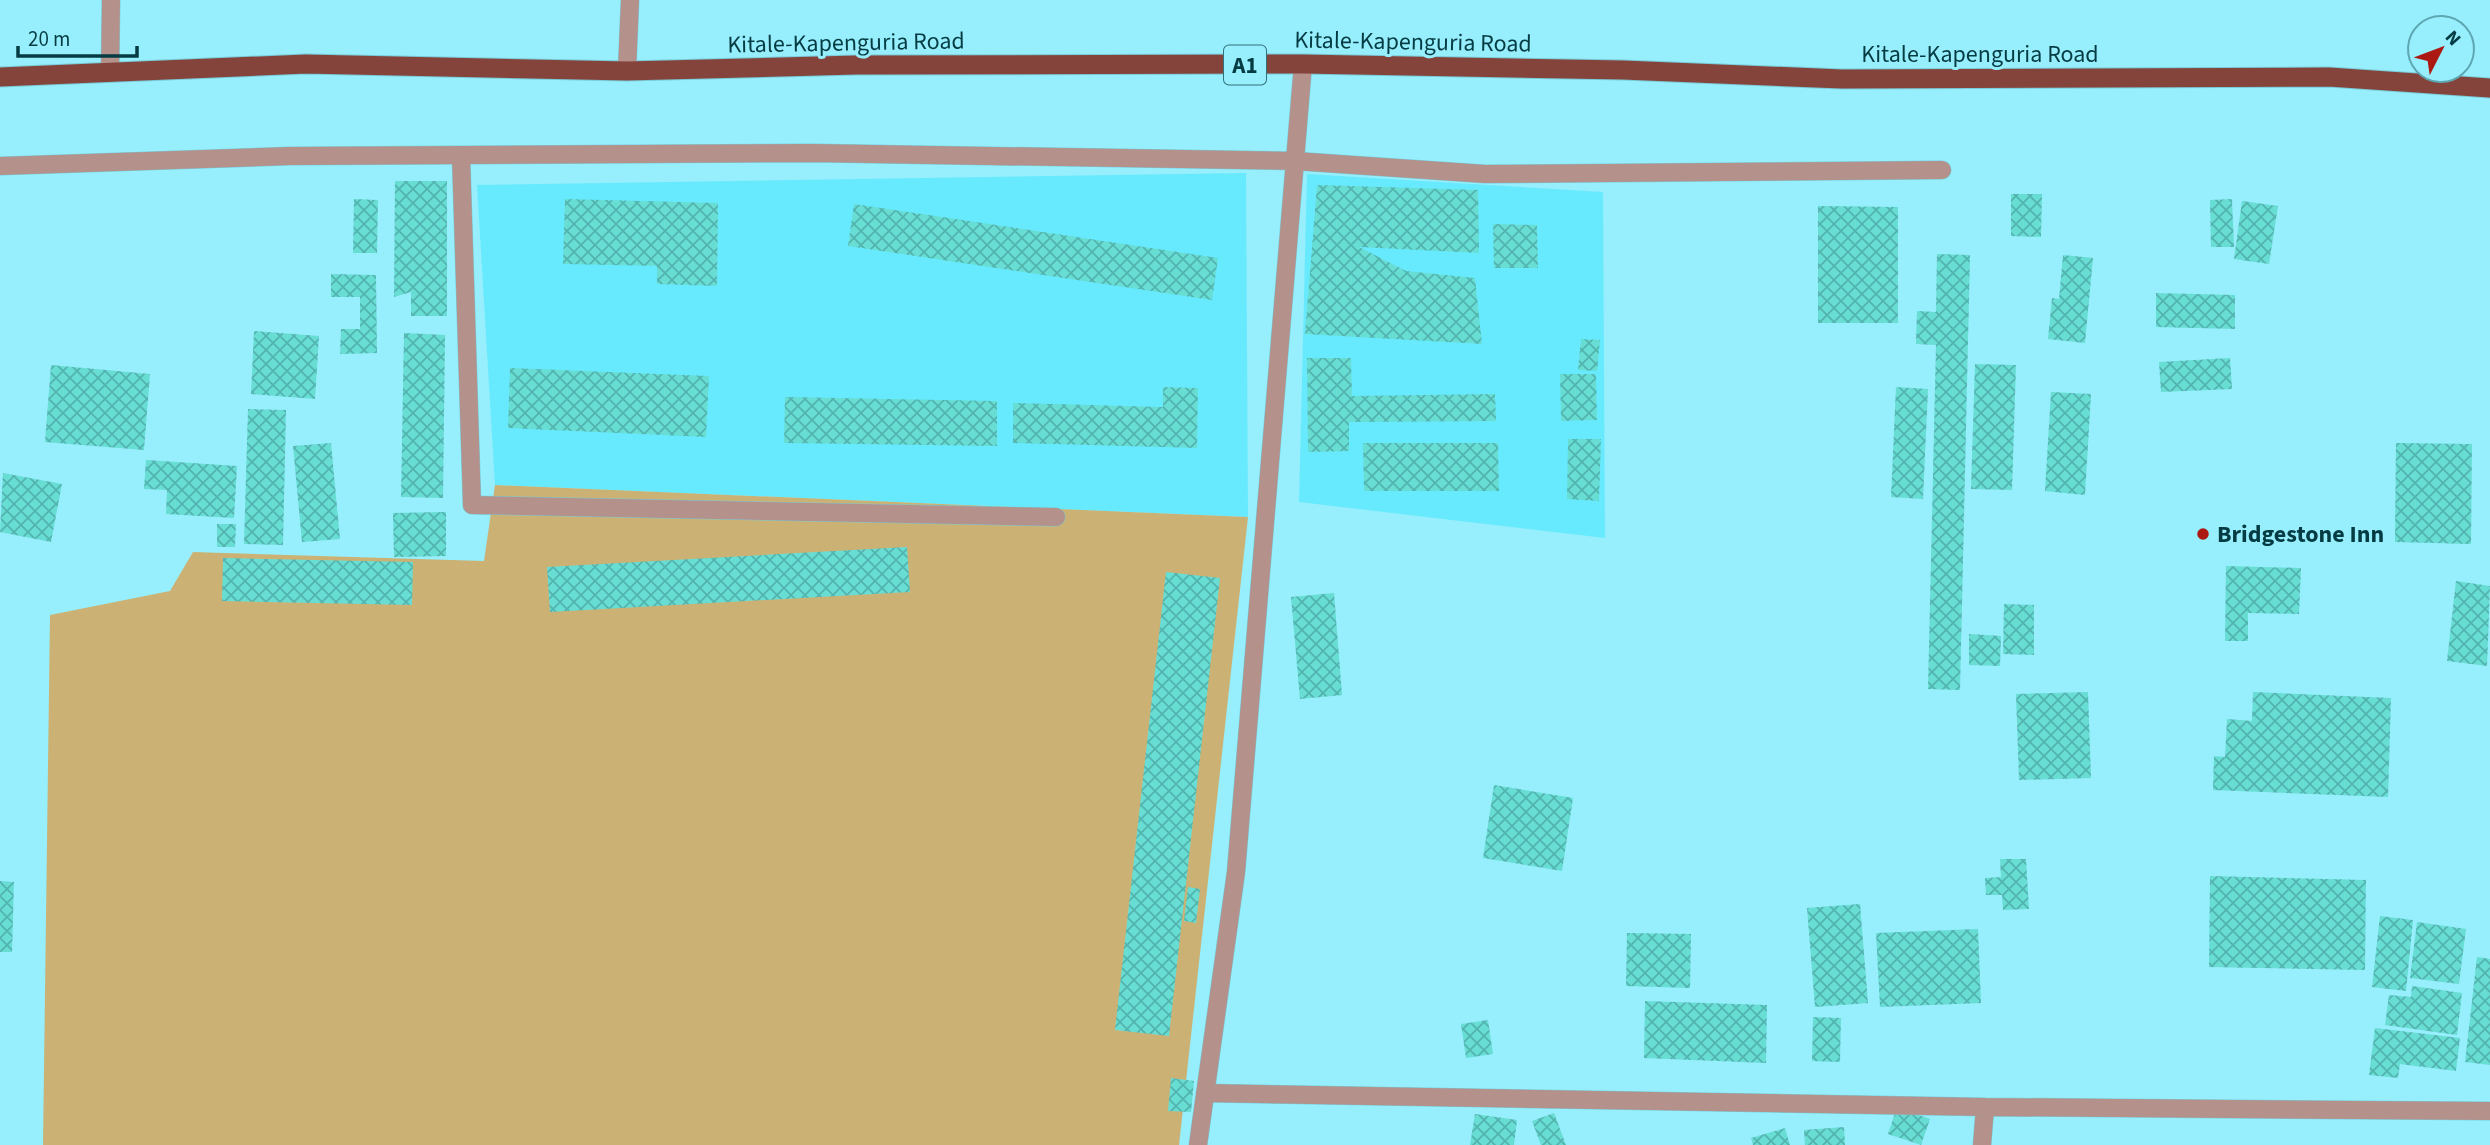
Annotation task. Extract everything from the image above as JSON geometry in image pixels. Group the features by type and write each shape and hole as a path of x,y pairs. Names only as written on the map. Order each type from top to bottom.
{"highway":[{"name":"Kitale-Kapenguria Road","path":"0,78 306,64 627,71 856,65 1303,65 1623,70 1842,79 2329,77 2490,88"}],"street":[{"path":"110,73 111,0"},
{"path":"627,71 629,0"},
{"path":"1198,1145 1236,872 1303,65"},
{"path":"0,166 262,157 813,153 1295,161 1485,174 1942,170"},
{"path":"461,156 472,505 1056,517"},
{"path":"1205,1093 1984,1107 2490,1111"},
{"path":"1982,1145 1984,1107"}],"shaded area":[{"path":"1246,173 1248,517 495,485 477,185"},
{"path":"1307,174 1603,192 1605,538 1299,502"},
{"path":"495,485 1248,517 1179,1145 43,1145 50,615 170,591 193,552 484,561"}],"building":[{"path":"395,181 447,181 447,316 411,316 411,292 394,297"},
{"path":"1317,185 1478,190 1479,253 1359,247 1406,271 1475,278 1482,344 1305,334"},
{"path":"2011,194 2042,194 2041,237 2011,236"},
{"path":"354,199 378,200 377,253 353,253"},
{"path":"565,199 718,203 717,286 657,284 657,266 563,264"},
{"path":"2232,199 2234,247 2211,247 2210,200"},
{"path":"2242,201 2278,206 2269,264 2234,259"},
{"path":"854,204 1218,258 1212,300 848,246"},
{"path":"1818,206 1898,207 1898,323 1818,323"},
{"path":"1493,224 1537,225 1538,268 1494,268"},
{"path":"1937,254 1970,255 1960,690 1928,689 1936,345 1916,344 1917,311 1936,312"},
{"path":"2063,255 2093,258 2085,343 2048,339 2052,298 2059,299"},
{"path":"331,274 376,275 377,353 340,354 341,329 360,329 360,297 331,297"},
{"path":"2156,293 2235,295 2235,329 2156,327"},
{"path":"254,331 319,336 315,399 251,394"},
{"path":"404,333 445,335 443,498 401,497"},
{"path":"1581,339 1600,340 1597,371 1578,370"},
{"path":"1307,358 1351,358 1352,396 1495,394 1496,421 1349,422 1349,451 1308,452"},
{"path":"2230,358 2232,389 2161,392 2159,362"},
{"path":"1975,364 2016,365 2012,490 1971,489"},
{"path":"51,365 150,374 144,450 45,442"},
{"path":"510,368 709,376 706,437 508,428"},
{"path":"1560,374 1596,374 1597,420 1561,421"},
{"path":"1163,387 1198,388 1197,448 1013,443 1013,403 1163,407"},
{"path":"1896,387 1928,389 1923,499 1891,497"},
{"path":"2051,392 2091,394 2085,495 2045,491"},
{"path":"785,397 997,401 997,446 784,443"},
{"path":"248,409 286,410 283,545 244,544"},
{"path":"1568,439 1601,439 1599,501 1567,499"},
{"path":"331,443 340,539 302,542 293,446"},
{"path":"1363,443 1498,443 1499,491 1364,491"},
{"path":"2396,443 2472,444 2471,544 2395,542"},
{"path":"146,460 237,466 234,518 166,514 167,490 144,489"},
{"path":"3,473 62,484 51,542 0,532"},
{"path":"446,512 446,556 394,557 393,513"},
{"path":"217,524 236,524 235,547 217,547"},
{"path":"907,547 910,592 550,612 547,567"},
{"path":"223,558 413,562 412,605 222,601"},
{"path":"2226,566 2301,568 2299,614 2248,613 2248,641 2225,641"},
{"path":"1166,572 1220,578 1169,1036 1115,1030"},
{"path":"2456,581 2490,586 2487,666 2447,661"},
{"path":"1334,593 1342,695 1300,699 1291,597"},
{"path":"2004,604 2034,605 2034,655 2003,654"},
{"path":"1969,634 2001,636 2000,666 1969,665"},
{"path":"2088,692 2091,778 2019,780 2016,694"},
{"path":"2253,692 2391,698 2388,797 2213,790 2214,756 2225,757 2227,719 2252,721"},
{"path":"1494,785 1573,798 1562,871 1483,858"},
{"path":"2000,859 2026,859 2029,909 2003,910 2002,895 1986,895 1985,878 2001,877"},
{"path":"2210,876 2366,880 2365,970 2209,967"},
{"path":"0,881 14,882 12,952 0,952"},
{"path":"1188,887 1200,889 1196,923 1184,921"},
{"path":"1860,904 1868,1003 1815,1007 1807,908"},
{"path":"2380,916 2413,920 2406,991 2372,987"},
{"path":"2417,922 2466,929 2459,984 2410,978"},
{"path":"1978,929 1981,1003 1880,1007 1876,933"},
{"path":"1627,933 1691,934 1690,988 1626,986"},
{"path":"2477,957 2490,959 2490,1065 2465,1062"},
{"path":"2412,986 2462,993 2457,1035 2385,1025 2389,995 2411,997"},
{"path":"1645,1001 1767,1005 1766,1063 1644,1058"},
{"path":"1813,1017 1841,1018 1840,1062 1812,1061"},
{"path":"1488,1020 1493,1054 1466,1058 1461,1024"},
{"path":"2375,1028 2460,1038 2456,1071 2400,1064 2398,1078 2369,1075"},
{"path":"1171,1078 1194,1081 1191,1112 1168,1111"},
{"path":"1897,1107 1930,1119 1921,1145 1888,1134"},
{"path":"1554,1113 1566,1145 1541,1145 1532,1121"},
{"path":"1475,1114 1517,1120 1514,1145 1470,1145"},
{"path":"1844,1127 1845,1145 1805,1145 1804,1130"},
{"path":"1785,1128 1790,1145 1753,1145 1751,1138"}],"place":[{"name":"Bridgestone Inn","path":"2203,534"}]}
